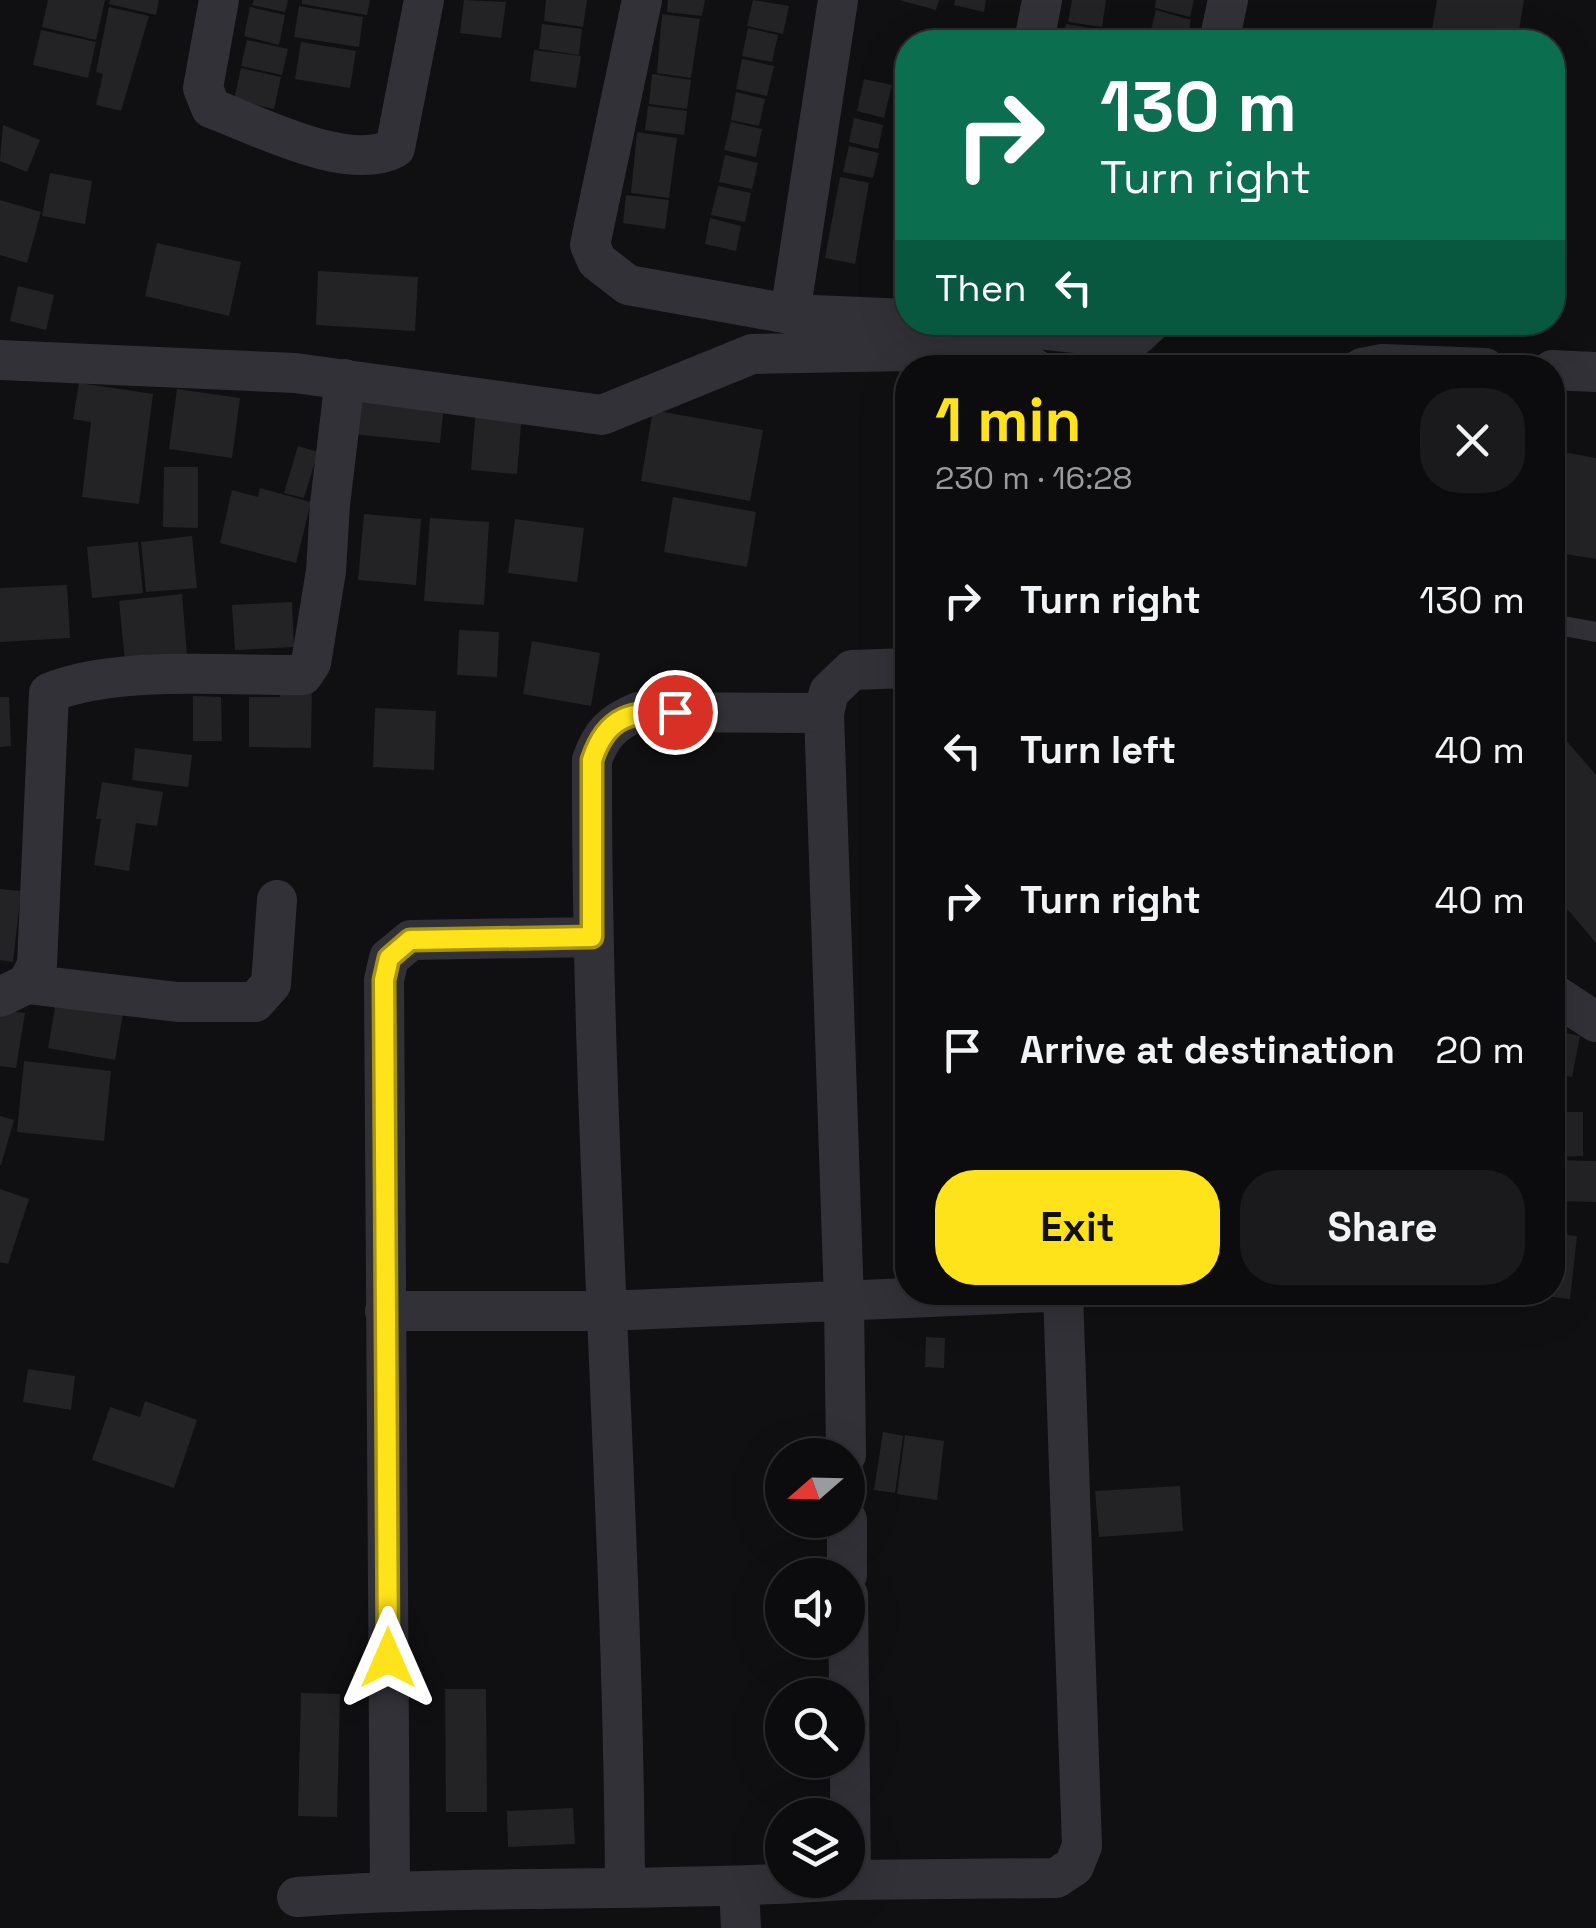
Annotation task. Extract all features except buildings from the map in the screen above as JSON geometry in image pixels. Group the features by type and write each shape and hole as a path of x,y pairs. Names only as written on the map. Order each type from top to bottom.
{"street":[{"path":"219,0 202,88 211,108 337,154 382,155 395,148 424,0"},
{"path":"642,0 590,245 598,261 628,285 790,314 895,319"},
{"path":"790,314 838,0"},
{"path":"1036,30 1042,0"},
{"path":"1222,30 1228,0"},
{"path":"1096,335 1136,335"},
{"path":"0,360 295,372 602,415 752,354 908,350 943,355"},
{"path":"1565,371 1596,372"},
{"path":"14,991 38,965 49,693 74,682 196,674 303,675 312,663 319,632 345,379"},
{"path":"846,1438 824,712 829,692 852,670 895,668"},
{"path":"624,1888 624,1729 592,937 592,760 599,738 619,720 638,712 824,712"},
{"path":"14,991 178,1002 255,1002 271,984 277,900"},
{"path":"390,1890 384,980 389,958 410,940 592,937"},
{"path":"1565,1002 1596,1022"},
{"path":"385,1311 606,1311 895,1299"},
{"path":"865,1880 1056,1878 1074,1866 1082,1846 1063,1305"},
{"path":"848,1658 848,1798"},
{"path":"297,1897 390,1890 765,1886"},
{"path":"739,1888 741,1928"}],"lane":[{"path":"1565,626 1596,632"}],"route":[{"path":"388,1658 384,980 389,958 410,940 592,937 592,760 599,738 619,720 638,712 675,712"}]}
